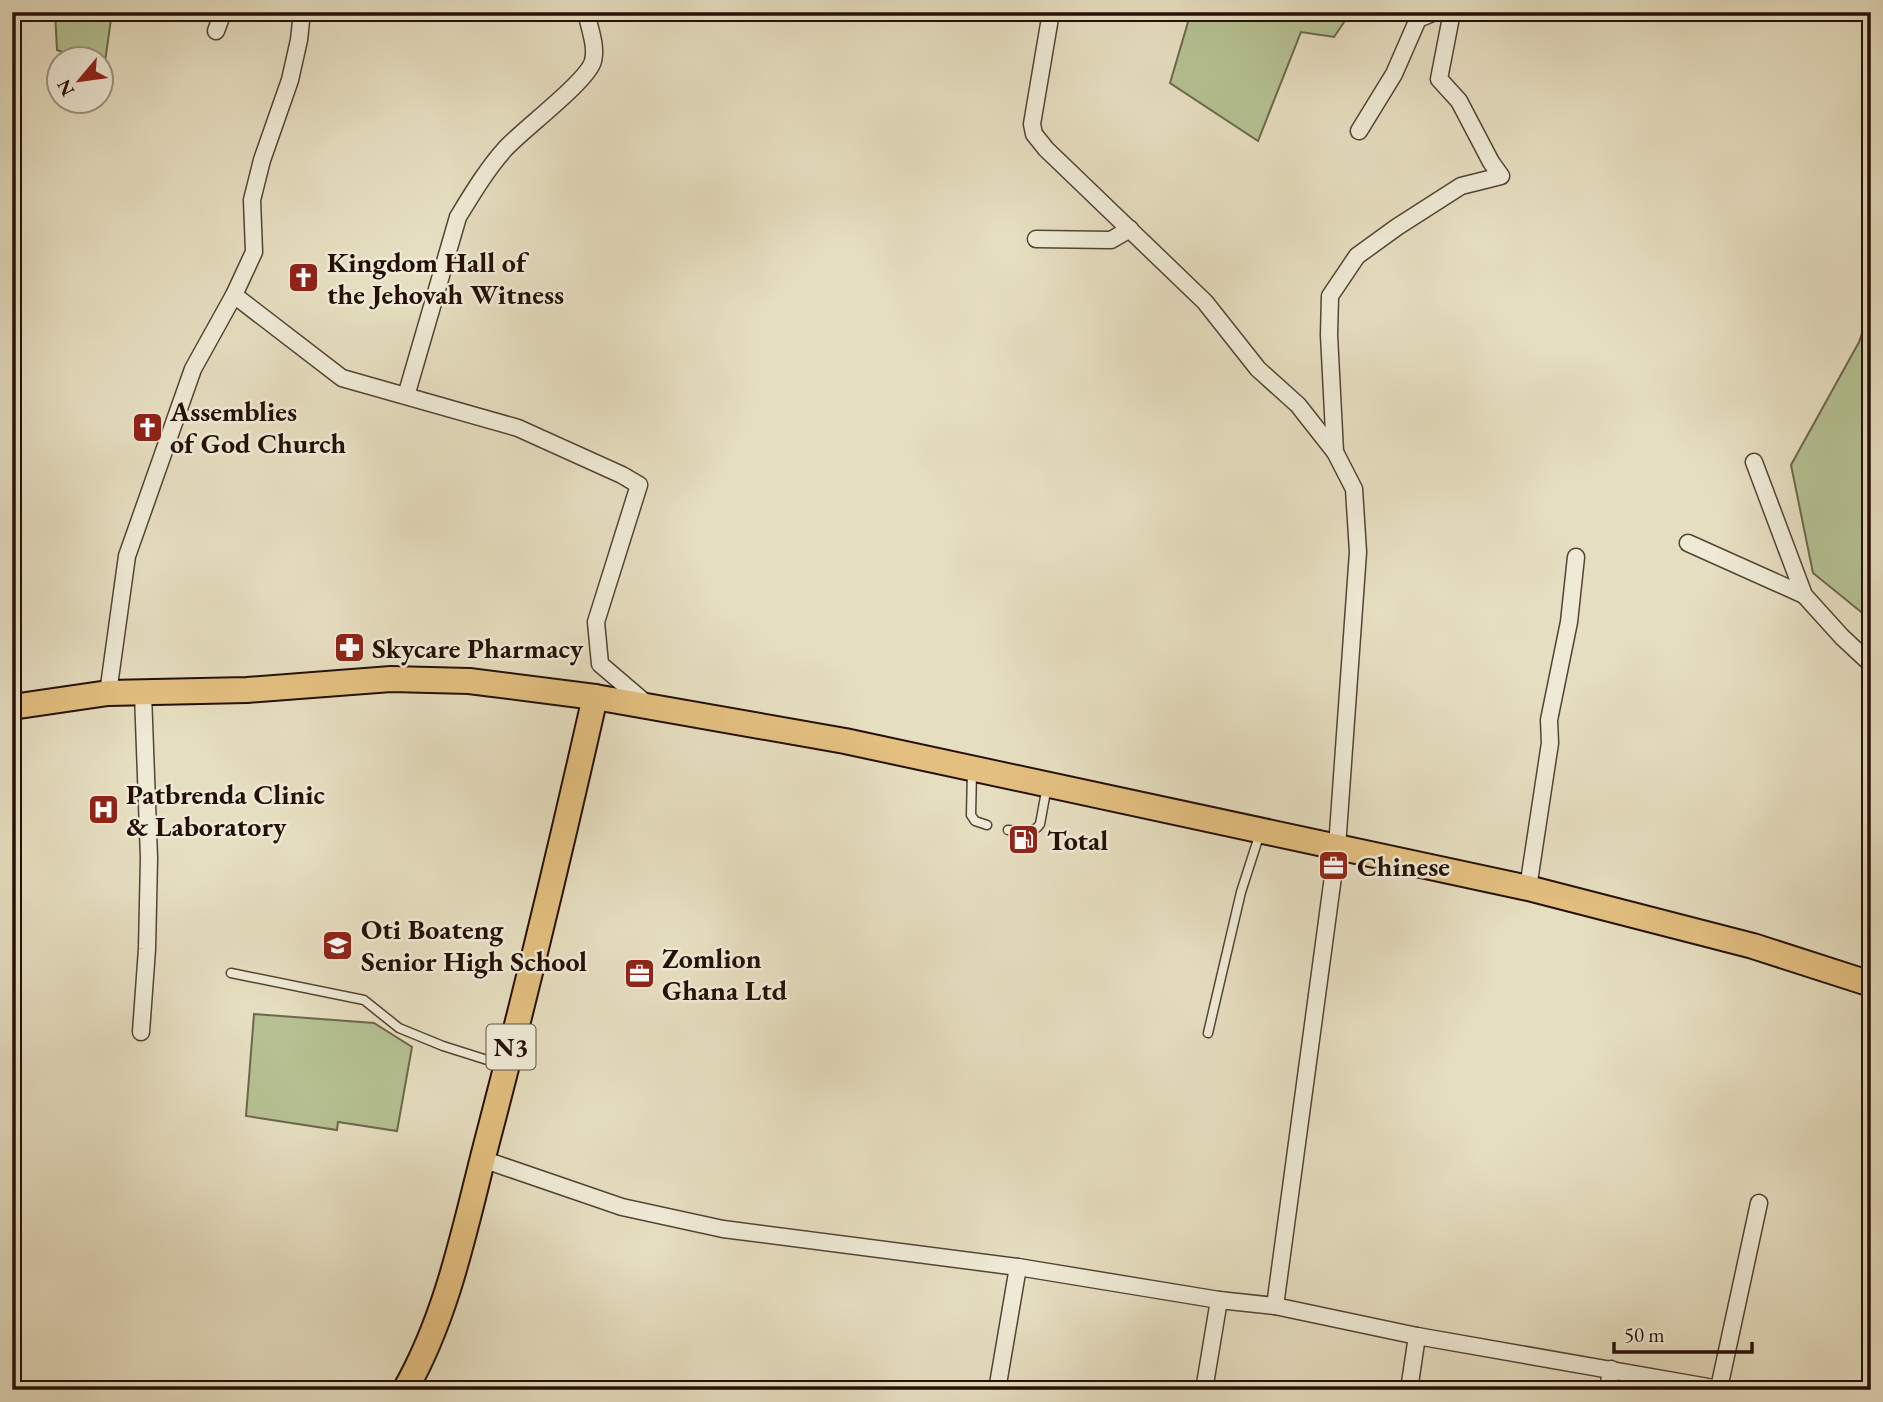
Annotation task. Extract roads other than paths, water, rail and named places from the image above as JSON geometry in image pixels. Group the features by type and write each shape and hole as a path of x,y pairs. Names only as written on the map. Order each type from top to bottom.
{"main road":[{"path":"12,707 108,693 247,690 391,679 469,681 596,697 845,741 1528,888 1753,946 1871,984"},
{"name":"N3","path":"405,1390 436,1327 459,1251 543,925 596,697"}],"street":[{"path":"216,31 223,12"},
{"path":"108,693 127,556 193,369 234,295 254,252 252,200 262,160 290,80 302,12"},
{"path":"406,396 458,217 505,150 583,77 593,63 594,51 586,12"},
{"path":"1051,12 1032,124 1034,134 1046,149 1205,302 1258,369 1298,405 1335,452 1354,489 1358,552 1336,847 1275,1306"},
{"path":"1359,131 1394,74 1418,19 1435,12"},
{"path":"1335,452 1329,335 1330,296 1357,256 1397,227 1461,186 1501,176 1459,101 1439,79 1452,12"},
{"path":"1036,239 1111,240 1130,229"},
{"path":"234,295 342,378 518,428 639,485 596,622 600,664 650,706"},
{"path":"1754,461 1804,595 1871,664"},
{"path":"1688,543 1804,595"},
{"path":"1528,888 1550,743 1549,720 1569,622 1576,557"},
{"path":"141,1032 147,949 149,858 143,694"},
{"path":"482,1159 622,1207 723,1229 1018,1267 1219,1300 1275,1306 1417,1336 1722,1389 1759,1203"},
{"path":"997,1390 1018,1267"},
{"path":"1204,1390 1219,1300"},
{"path":"1409,1390 1417,1336"},
{"path":"1608,1390 1611,1369"}],"lane":[{"path":"972,768 971,815 975,821 987,825"},
{"path":"1008,830 1037,830 1048,784"},
{"path":"1208,1033 1241,892 1261,831"},
{"path":"231,973 364,1000 399,1028 443,1046 506,1066"}],"place":[{"name":"Kingdom Hall of the Jehovah Witness","path":"304,278"},
{"name":"Assemblies of God Church","path":"147,427"},
{"name":"Skycare Pharmacy","path":"349,648"},
{"name":"Patbrenda Clinic & Laboratory","path":"103,810"},
{"name":"Total","path":"1024,840"},
{"name":"Chinese","path":"1334,866"},
{"name":"Oti Boateng Senior High School","path":"338,945"},
{"name":"Zomlion Ghana Ltd","path":"639,974"}]}
